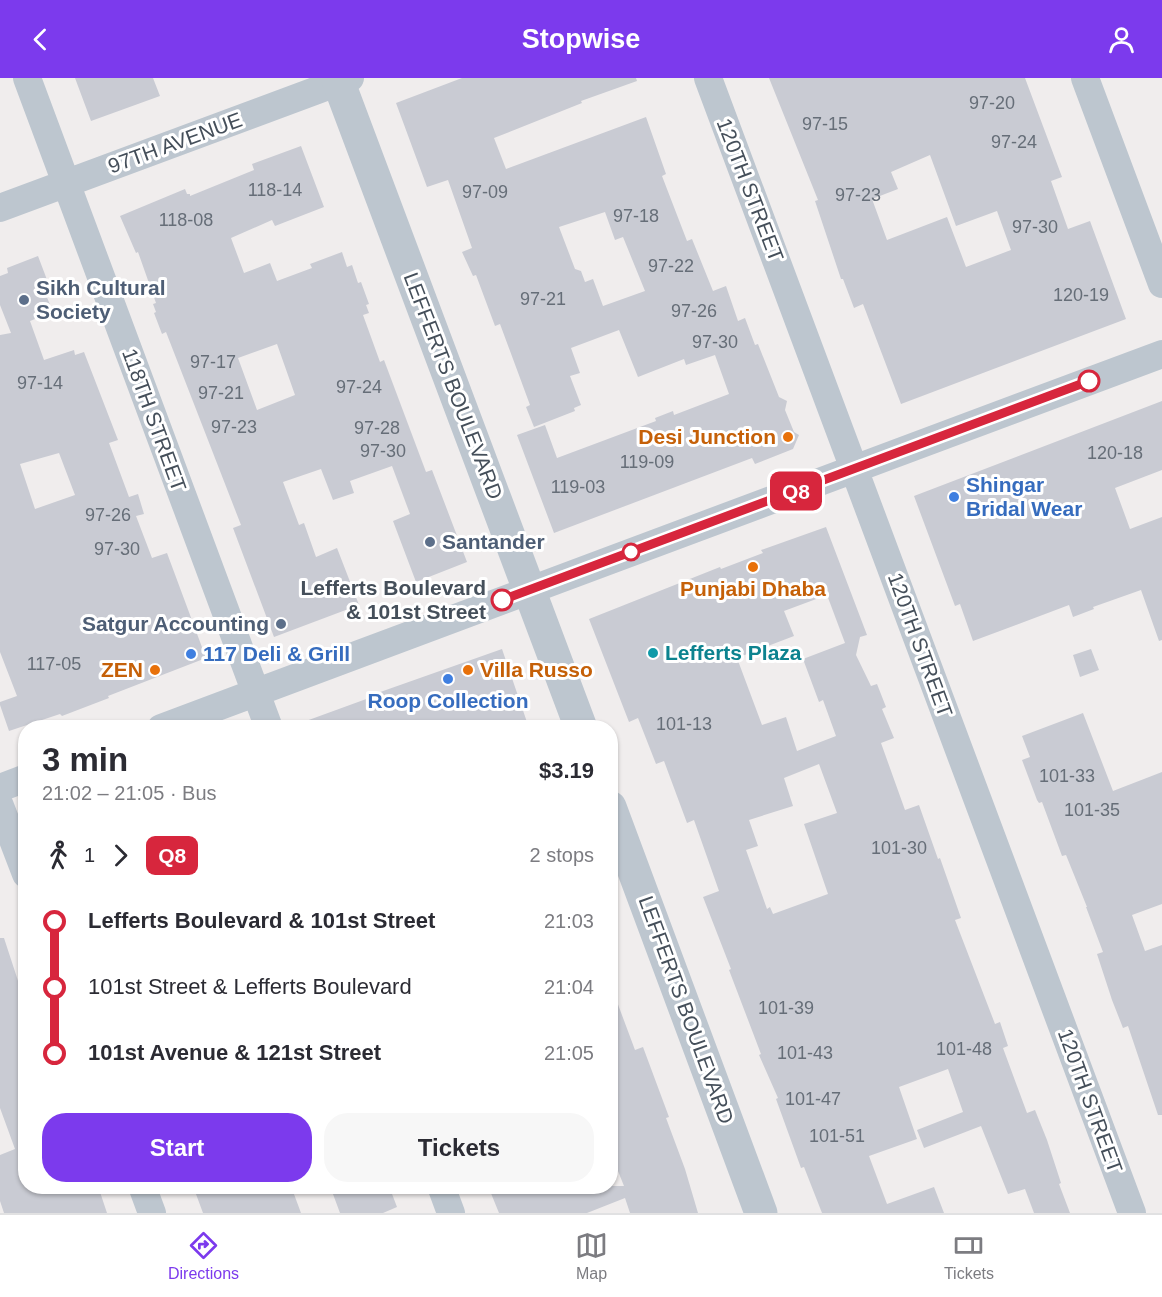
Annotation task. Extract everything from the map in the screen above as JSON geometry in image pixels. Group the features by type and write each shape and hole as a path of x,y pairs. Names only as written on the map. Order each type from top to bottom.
{"street":[{"name":"118TH STREET","path":"27,78 266,720"},
{"name":"120TH STREET","path":"708,78 1132,1213"},
{"path":"1085,78 1162,284"},
{"name":"97TH AVENUE","path":"0,208 342,79"},
{"name":"LEFFERTS BOULEVARD","path":"342,79 578,720"},
{"path":"182,720 1162,354"},
{"path":"0,788 18,781"},
{"path":"0,806 18,853"},
{"name":"LEFFERTS BOULEVARD","path":"618,829 761,1213"},
{"path":"145,1194 152,1213"},
{"path":"444,1194 450,1213"}],"building":[{"path":"75,78 153,78 160,96 91,121"},
{"path":"462,78 636,78 637,81 581,101 582,103 494,138 506,169 646,117 666,174 662,176 687,241 692,239 713,291 726,286 738,321 745,318 779,397 787,401 785,410 794,432 799,435 793,449 755,464 752,458 554,533 517,435 545,425 557,458 656,421 655,418 673,411 674,415 729,394 715,355 686,365 684,359 638,377 619,330 571,348 580,373 570,376 581,405 574,408 575,411 534,427 526,407 530,405 500,324 495,326 476,275 473,276 462,252 472,248 448,180 427,187 396,103","holes":["605,212 615,240 623,237 645,291 603,306 593,279 585,282 581,271 575,269 559,227"]},
{"path":"769,78 1025,78 1062,177 1051,181 1068,229 1090,221 1126,319 901,404 863,304 854,308 843,279 841,279 815,201 818,200","holes":["930,155 956,226 997,211 1011,250 966,267 947,217 887,240 872,199 898,189 891,172"]},
{"path":"301,146 324,207 275,226 272,220 231,238 244,273 270,263 277,281 312,268 310,264 342,252 347,267 352,265 358,283 361,282 369,304 366,305 369,313 363,315 380,362 384,360 426,472 432,470 467,562 416,582 393,521 410,514 392,466 350,481 354,493 333,500 321,469 283,482 299,525 304,523 316,557 337,548 359,605 274,637 233,528 241,525 166,332 162,334 154,313 156,312 153,304 156,303 138,252 136,253 120,216 185,189 190,196 254,170 252,164","holes":["277,344 295,395 257,410 238,358"]},
{"path":"38,256 52,293 46,295 53,312 30,321 44,360 74,350 75,355 84,352 118,440 109,443 129,497 138,494 144,514 136,516 152,558 167,553 206,658 62,716 60,714 42,720 18,720 18,728 9,731 0,705 0,702 17,696 0,652 0,335 11,333 0,305 0,276 8,273 7,268","holes":["59,453 75,495 35,509 20,464"]},
{"path":"1162,401 1162,470 1115,488 1130,529 1162,517 1162,640 1159,641 1141,590 1093,607 1094,609 1073,617 1069,605 973,641 960,604 955,606 914,496"},
{"path":"826,527 867,635 860,637 856,655 871,686 877,684 886,707 882,709 894,738 881,743 905,810 919,805 961,918 955,920 995,1024 1000,1022 1008,1046 1003,1048 1027,1113 1035,1110 1047,1140 1070,1213 1034,1213 1025,1189 1008,1194 981,1126 924,1148 917,1130 963,1112 948,1069 899,1087 917,1139 869,1156 887,1204 934,1187 944,1213 822,1213 804,1167 801,1168 776,1099 778,1098 759,1055 761,1054 729,970 731,969 703,897 719,891 694,820 687,823 664,761 656,764 638,718 629,722 589,619 720,567 721,569 763,553 761,550","holes":["827,595 845,643 803,659 819,702 823,700 836,736 797,751 786,717 762,725 737,658 794,636 784,611","819,764 837,813 804,824 828,894 773,914 770,907 767,909 746,850 758,846 749,820 793,806 784,778"]},
{"path":"502,649 526,720 309,720 369,698 369,696"},
{"path":"1091,649 1099,670 1080,677 1073,655"},
{"path":"1083,713 1113,791 1162,772 1162,904 1132,915 1145,951 1162,945 1162,1115 1158,1115 1128,1026 1123,1028 1112,1000 1097,954 1103,952 1087,907 1066,855 1062,856 1042,802 1039,803 1037,800 1022,760 1030,757 1022,736"},
{"path":"0,938 4,938 18,981 18,1194 101,1194 107,1213 4,1213 0,1201 0,1155 15,1149 0,1108"},
{"path":"618,1004 635,1050 643,1047 669,1117 666,1118 698,1213 630,1213 625,1198 587,1213 499,1213 491,1194 618,1194 618,1186 624,1186 618,1171"},
{"path":"196,1194 294,1194 301,1213 203,1213"},
{"path":"333,1194 392,1194 397,1207 383,1213 340,1213"}],"bus line":[{"name":"Q8","path":"502,600 1089,381"}],"place":[{"name":"Sikh Cultural Society","path":"24,300"},
{"name":"Desi Junction","path":"788,437"},
{"name":"Shingar Bridal Wear","path":"954,497"},
{"name":"Santander","path":"430,542"},
{"name":"Punjabi Dhaba","path":"753,567"},
{"name":"Lefferts Boulevard & 101st Street","path":"502,600"},
{"name":"Satgur Accounting","path":"281,624"},
{"name":"Lefferts Plaza","path":"653,653"},
{"name":"117 Deli & Grill","path":"191,654"},
{"name":"ZEN","path":"155,670"},
{"name":"Villa Russo","path":"468,670"},
{"name":"Roop Collection","path":"448,679"}]}
